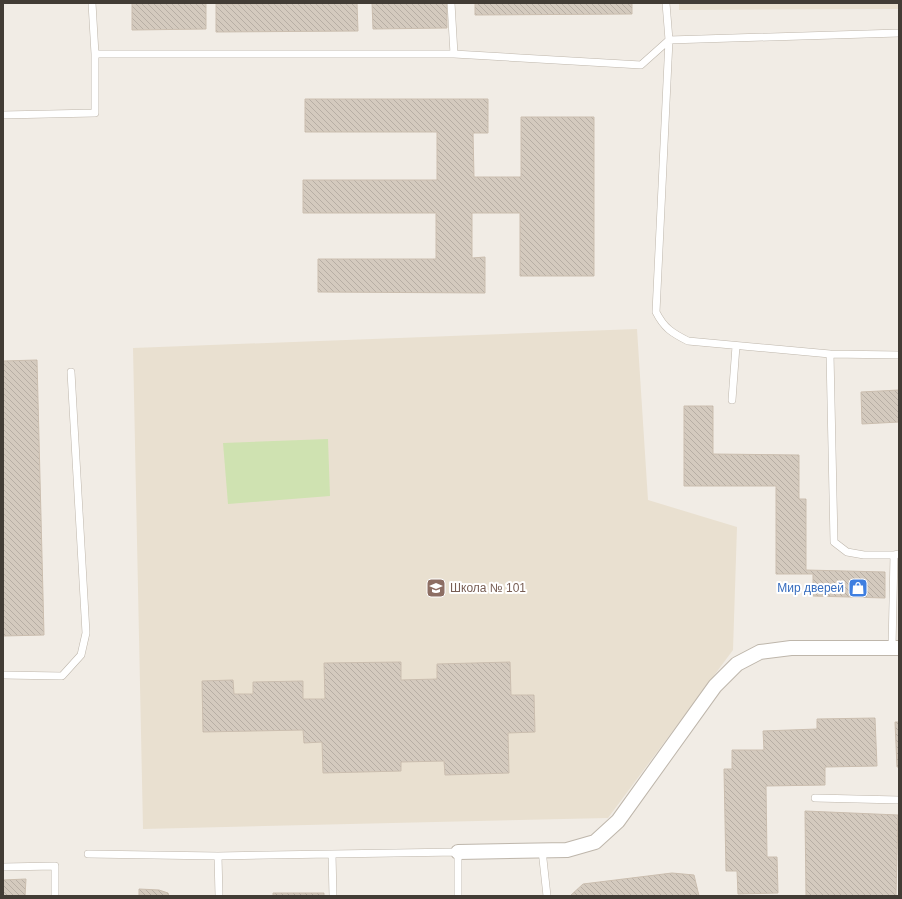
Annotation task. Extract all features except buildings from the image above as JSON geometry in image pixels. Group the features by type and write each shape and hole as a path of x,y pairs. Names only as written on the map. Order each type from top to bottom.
{"street":[{"path":"458,852 567,850 595,842 618,821 715,686 737,664 760,652 790,648 896,648"}],"lane":[{"path":"3,115 95,114 95,54 92,3"},
{"path":"451,3 454,54"},
{"path":"666,3 669,40 656,312 661,321 671,332 688,341 830,354 899,355"},
{"path":"95,54 454,54 641,66 669,40 899,33"},
{"path":"732,400 736,346"},
{"path":"830,354 834,542 843,550 848,552 897,555 896,648"},
{"path":"3,675 62,676 81,655 86,633 71,372"},
{"path":"815,798 899,800"},
{"path":"542,850 547,896"},
{"path":"88,854 218,856 458,852 458,896"},
{"path":"332,854 333,896"},
{"path":"218,856 219,896"},
{"path":"3,867 55,866 55,896"}],"shaded area":[{"path":"679,3 899,3 899,9 679,10"},
{"name":"Школа № 101","path":"637,329 648,500 737,527 733,650 608,818 143,829 133,348"}],"green space":[{"path":"328,439 330,496 228,504 223,443"}],"place":[{"name":"Школа № 101","path":"436,588"},
{"name":"Мир дверей","path":"858,588"}]}
